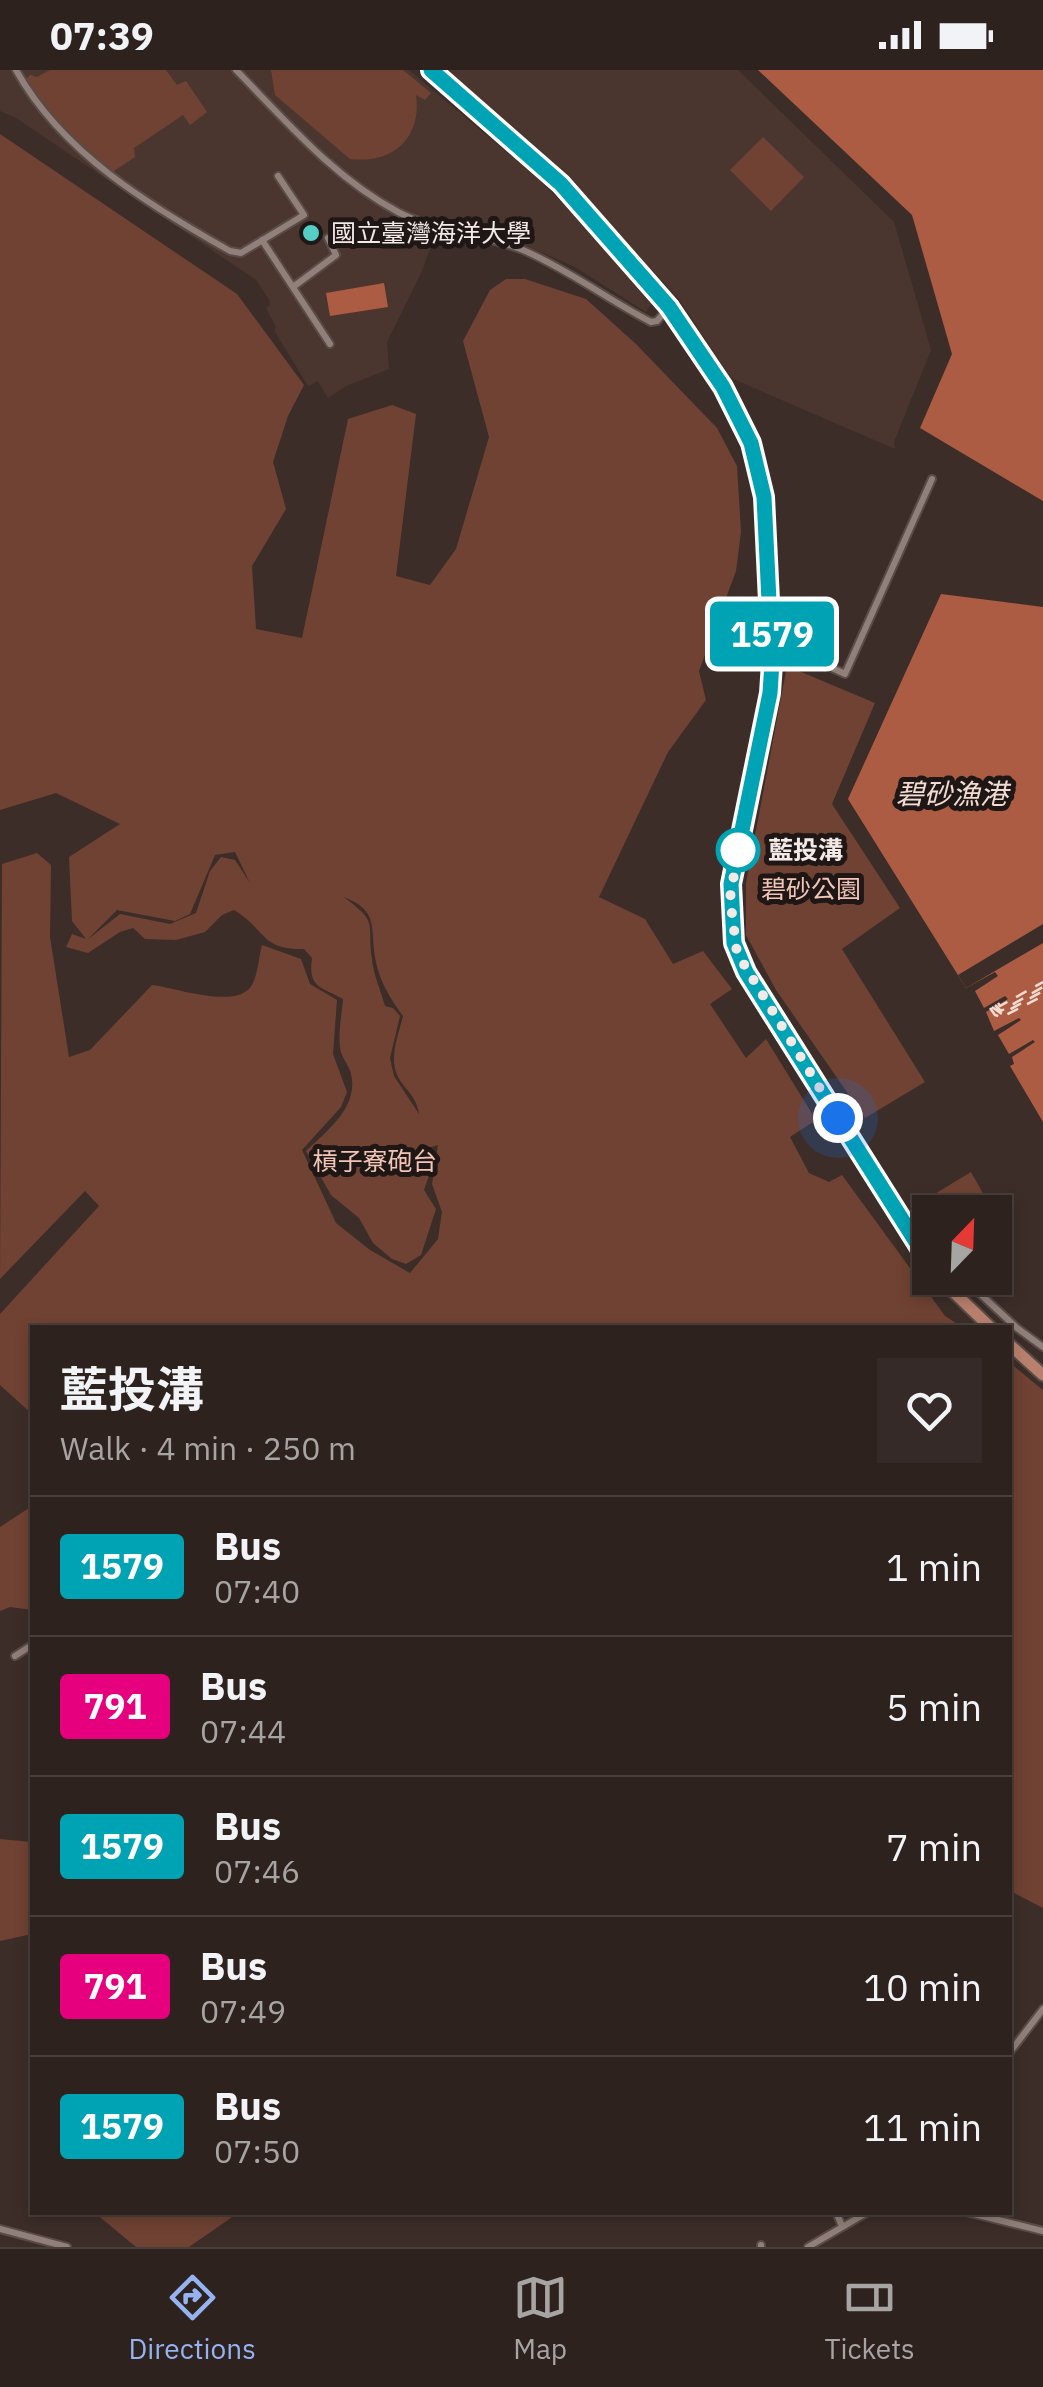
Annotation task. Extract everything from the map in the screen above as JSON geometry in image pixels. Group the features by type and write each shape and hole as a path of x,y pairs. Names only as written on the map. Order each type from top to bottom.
{"main road":[{"path":"431,70 561,184 669,307 735,407 755,455 764,497 772,640 770,693 731,884 734,943 746,972 912,1235"},
{"path":"957,1295 988,1325"},
{"path":"1012,1347 1043,1375"}],"street":[{"path":"16,70 31,97 80,152 168,214 230,251 241,253 304,215 278,176"},
{"path":"236,70 338,172 396,211 440,230 483,237 522,250 574,275 651,322 657,321 669,307"},
{"path":"294,287 336,255 328,238"},
{"path":"262,240 330,344"},
{"path":"772,640 845,674 932,479"},
{"path":"982,1295 1043,1347"},
{"path":"15,1656 30,1645"},
{"path":"1012,2049 1043,2009"},
{"path":"837,2215 842,2226"},
{"path":"808,2247 862,2215"},
{"path":"978,2215 1043,2231"},
{"path":"0,2229 67,2247"},
{"path":"33,2247 38,2239"}],"shaded area":[{"name":"國立臺灣海洋大學","path":"0,70 409,70 533,174 574,214 651,304 646,312 575,267 483,227 439,223 422,271 387,342 389,369 346,386 328,398 318,381 308,386 274,330 266,308 269,300 256,280 0,111"},
{"name":"國立臺灣海洋大學","path":"447,70 738,70 894,222 931,350 894,442 895,449 731,378 678,298 549,162"}],"green space":[{"path":"50,70 166,70 177,85 186,81 207,112 190,125 183,115 134,148 135,157 111,173 78,150 24,82 30,75 37,77"},
{"path":"271,70 403,70 431,93 425,100 416,95 414,124 401,145 379,157 350,159 275,95"},
{"name":"槓子寮砲台","path":"0,134 237,294 304,385 288,416 273,462 286,509 252,566 256,629 302,638 348,419 392,405 416,414 396,576 430,585 456,549 489,437 463,341 490,290 506,279 525,279 586,299 636,344 717,428 737,466 741,532 736,571 699,671 706,700 668,752 599,897 645,919 673,964 703,951 732,989 710,1004 746,1058 766,1039 816,1120 790,1137 809,1173 829,1182 842,1175 912,1271 912,1295 930,1295 945,1316 959,1325 30,1325 30,1412 0,1385 0,1314 99,1206 85,1191 0,1279 2,864 37,853 51,865 50,937 69,1057 90,1050 152,985 206,996 234,996 252,985 262,945 301,959 310,984 337,1000 333,1054 347,1092 341,1107 302,1150 336,1223 370,1250 410,1273 438,1239 442,1212 432,1184 438,1145 428,1148 431,1170 424,1190 436,1209 421,1255 406,1264 392,1259 373,1243 359,1218 331,1195 306,1151 346,1108 352,1086 350,1070 340,1050 343,999 314,981 312,958 304,949 271,942 234,910 222,915 205,932 176,940 145,939 133,928 88,953 66,947 72,934 86,939 72,921 69,857 120,824 56,793 0,810","holes":["235,852 250,883 235,860 221,857 210,871 196,913 170,924 120,914 87,940 117,910 175,921 190,914 215,855","344,897 363,908 371,921 379,973 403,1016 394,1065 419,1114 394,1076 390,1058 400,1016 385,1006 373,965 367,918"]},
{"path":"763,137 804,177 771,211 730,170"},
{"name":"碧砂公園","path":"787,666 875,703 832,804 900,908 842,949 925,1082 865,1118 776,990 746,935 746,883"},
{"path":"971,1172 984,1195 933,1195"},
{"path":"1012,1365 1043,1390 1043,1908 1012,1892"},
{"path":"30,1507 30,1610 10,1607 0,1611 0,1527"},
{"path":"0,1839 30,1842 30,1934 0,1941"},
{"path":"97,2215 235,2215 189,2247 136,2247"}],"water":[{"path":"758,70 1043,70 1043,501 920,428 952,354 912,215"},
{"path":"384,283 388,307 330,316 326,293"},
{"name":"碧砂漁港","path":"941,594 1043,607 1043,1122 1010,1066 1014,1064 1012,1057 1035,1042 1009,1054 998,1035 1021,1020 994,1031 986,1012 1008,999 1005,996 984,1008 975,991 998,976 995,972 966,988 848,799"}],"pier":[{"path":"1043,924 1043,943 966,988 958,975"}],"ferry route":[{"path":"998,1003 1000,1006 1043,982"},
{"path":"995,1005 1001,1011 1043,987"},
{"path":"992,1007 1002,1014 1043,991"},
{"path":"990,1008 1002,1017 1043,996"}],"bus line":[{"name":"1579","path":"431,70 561,184 669,307 723,387 748,433 764,497 772,674 731,884 734,943 746,972 912,1235"}],"place":[{"name":"國立臺灣海洋大學","path":"311,233"},
{"name":"藍投溝","path":"738,850"}],"route":[{"path":"738,850 739,846 730,898 737,953 838,1118"}]}
